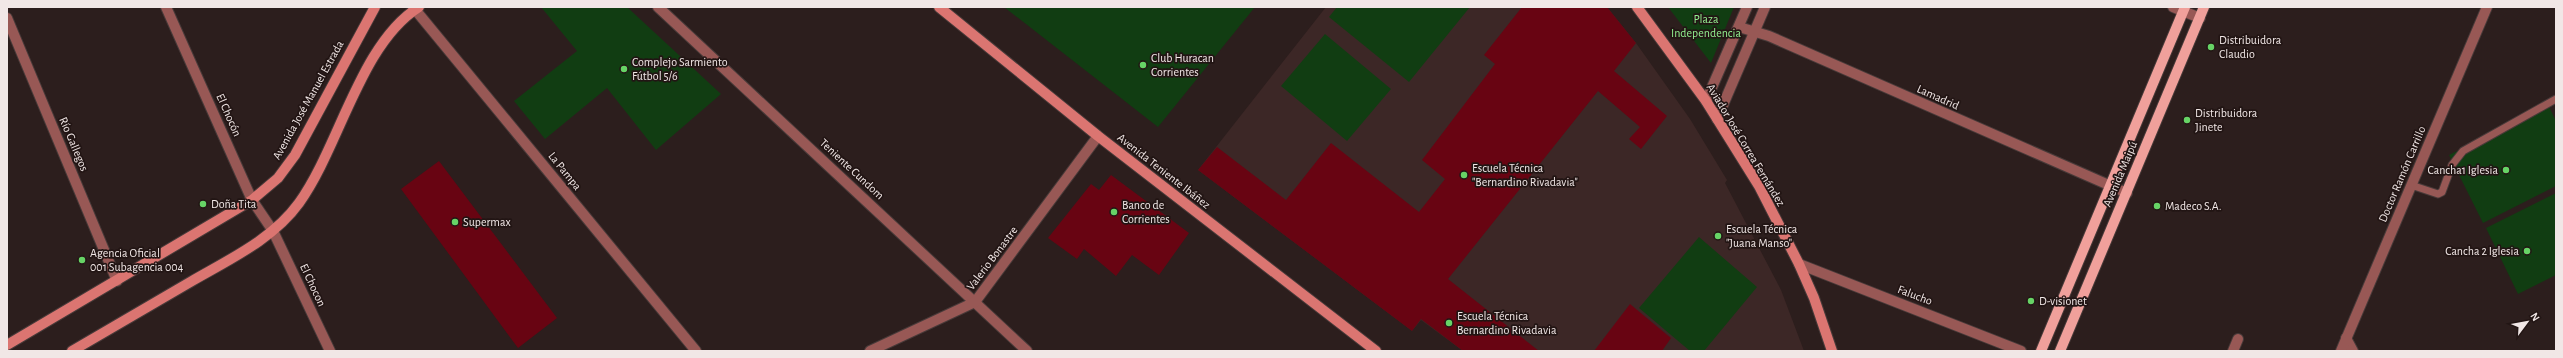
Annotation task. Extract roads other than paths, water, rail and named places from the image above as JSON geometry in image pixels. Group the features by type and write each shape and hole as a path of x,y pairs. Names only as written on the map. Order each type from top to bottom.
{"main road":[{"name":"Avenida José Manuel Estrada","path":"7,345 252,200 278,178 295,155 375,7"},
{"name":"Avenida Teniente Ibáñez","path":"939,7 1098,136 1376,351"},
{"name":"Aviador José Correa Fernández","path":"1637,7 1706,101 1759,186 1799,264 1814,298 1832,351"},
{"name":"Avenida Maipú","path":"2060,351 2204,7"},
{"path":"72,351 243,251 273,231 299,203 330,149 373,57 386,37 400,21 416,8"},
{"name":"Avenida Maipú","path":"2041,351 2184,9"}],"street":[{"name":"El Chocón","path":"166,7 252,200 273,231"},
{"name":"Teniente Cundom","path":"658,7 1027,351"},
{"path":"1706,101 1747,7"},
{"path":"1717,119 1765,7"},
{"path":"2173,7 2184,9 2200,18"},
{"name":"Doctor Ramón Carrillo","path":"2341,351 2487,7"},
{"name":"La Pampa","path":"416,8 696,351"},
{"name":"Río Gallegos","path":"7,18 117,281"},
{"name":"Lamadrid","path":"1739,27 1769,36 2127,193"},
{"name":"Valerio Bonastre","path":"870,351 975,302 1098,136"},
{"name":"El Chocon","path":"273,231 330,351"},
{"name":"Falucho","path":"1799,264 2021,351"},
{"path":"2346,338 2353,351"},
{"path":"2233,351 2238,339"},
{"path":"7,345 11,351"}],"lane":[{"path":"2411,185 2438,194 2442,192 2452,165 2463,151 2556,99"}],"place":[{"name":"Distribuidora Claudio","path":"2211,47"},
{"name":"Club Huracan Corrientes","path":"1143,65"},
{"name":"Complejo Sarmiento Fútbol 5/6","path":"624,69"},
{"name":"Distribuidora Jinete","path":"2187,120"},
{"name":"Cancha1 Iglesia","path":"2506,170"},
{"name":"Escuela Técnica \"Bernardino Rivadavia\"","path":"1464,175"},
{"name":"Doña Tita","path":"203,204"},
{"name":"Madeco S.A.","path":"2157,206"},
{"name":"Banco de Corrientes","path":"1114,212"},
{"name":"Supermax","path":"455,222"},
{"name":"Escuela Técnica \"Juana Manso\"","path":"1718,236"},
{"name":"Cancha 2 Iglesia","path":"2527,251"},
{"name":"Agencia Oficial 001 Subagencia 004","path":"82,260"},
{"name":"D-visionet","path":"2031,301"},
{"name":"Escuela Técnica Bernardino Rivadavia","path":"1449,323"}],"park label":[{"name":"Plaza Independencia","path":"1706,26"}]}
